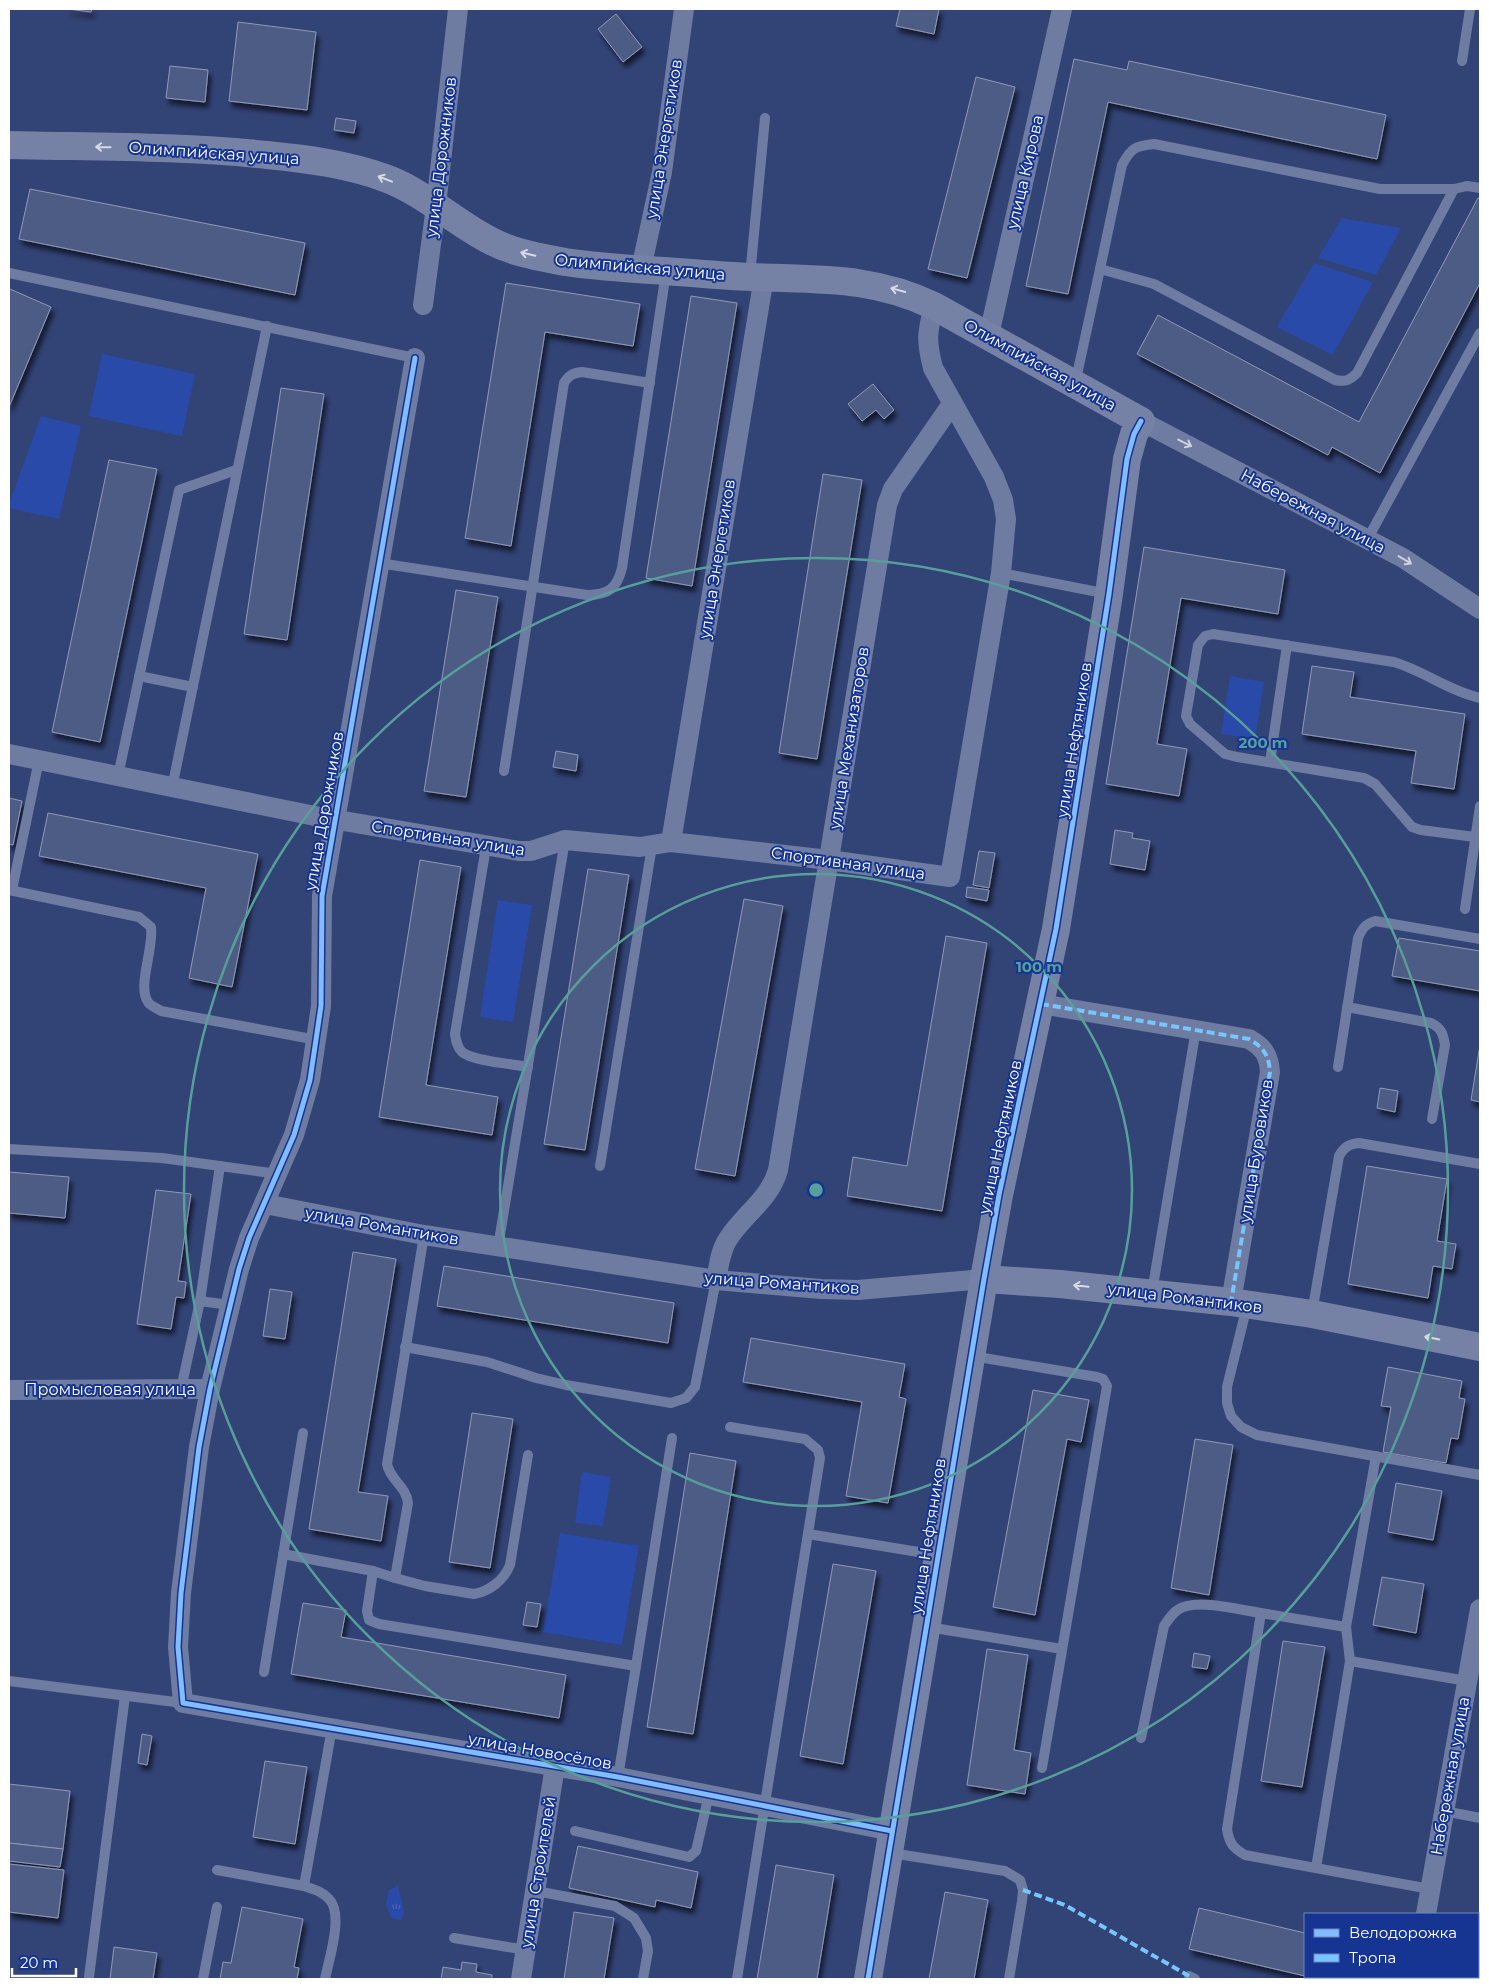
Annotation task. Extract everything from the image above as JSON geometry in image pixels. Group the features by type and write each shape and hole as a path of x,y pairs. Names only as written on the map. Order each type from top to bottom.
{"street":[{"name":"улица Дорожников","path":"422,305 436,206 458,9"},
{"name":"улица Энергетиков","path":"654,270 662,172 684,9"},
{"name":"улица Кирова","path":"989,335 1062,9"},
{"name":"Олимпийская улица","path":"9,145 198,150 310,160 353,168 386,178 406,188 493,242 524,254 568,262 654,270 858,282 910,294 989,335 1141,420"},
{"name":"улица Энергетиков","path":"661,844 757,277"},
{"path":"934,306 927,332 928,349 933,368 994,477 1003,500 1006,519 1001,573"},
{"name":"улица Дорожников","path":"183,1703 178,1647 181,1593 199,1447 229,1305 249,1238 294,1135 303,1106 321,1006 322,896 415,358"},
{"name":"улица Механизаторов","path":"716,1280 723,1249 728,1238 768,1193 775,1182 778,1170 887,505 893,489 952,404"},
{"name":"Набережная улица","path":"1141,420 1403,558 1480,609"},
{"name":"улица Нефтяников","path":"868,1979 984,1279 999,1195 1041,1004 1066,868 1109,594 1127,459 1134,434 1141,420"},
{"name":"Спортивная улица","path":"9,754 335,820 486,847 530,851 565,840 626,847 661,844 829,860 950,877 1001,573"},
{"name":"улица Буровиков","path":"1041,1004 1196,1029 1249,1039 1259,1044 1269,1061 1270,1072 1239,1304"},
{"name":"улица Романтиков","path":"265,1204 424,1235 716,1280 821,1289 858,1290 984,1279 1060,1284 1312,1314 1480,1348"},
{"name":"Промысловая улица","path":"9,1390 210,1388"},
{"name":"Набережная улица","path":"1426,1913 1480,1608"},
{"name":"улица Новосёлов","path":"183,1703 709,1794 764,1806 890,1842"},
{"name":"улица Строителей","path":"522,1979 555,1766"}],"lane":[{"path":"1462,61 1470,9"},
{"path":"757,277 765,118"},
{"path":"1075,384 1122,165 1129,152 1139,146 1154,144 1380,189 1454,189 1467,186 1480,188"},
{"path":"1100,269 1154,284 1335,380 1344,382 1357,374 1454,189"},
{"path":"379,563 588,595 600,595 612,588 618,581 622,568 650,383 654,270"},
{"path":"9,273 415,358"},
{"path":"172,788 267,326"},
{"path":"1367,540 1480,333"},
{"path":"504,771 564,383 573,373 582,372 650,383"},
{"path":"118,776 179,490 236,470"},
{"path":"1001,573 1109,594"},
{"path":"1475,837 1421,830 1412,826 1375,784 1364,778 1225,754 1190,724 1186,716 1198,645 1205,636 1213,634 1394,662 1404,665 1456,691 1480,698"},
{"path":"1270,762 1288,646"},
{"path":"139,676 193,686"},
{"path":"39,760 11,890 139,917 151,927 152,939 143,990 148,1003 161,1011 316,1040"},
{"path":"1465,909 1480,806"},
{"path":"498,1247 565,840"},
{"path":"600,1166 661,844"},
{"path":"486,847 455,1034 457,1044 462,1052 472,1057 528,1067"},
{"path":"1338,1067 1358,938 1361,930 1368,923 1375,921 1480,939"},
{"path":"1347,1007 1430,1023 1439,1027 1443,1034 1444,1044 1432,1119"},
{"path":"1152,1294 1196,1029"},
{"path":"1312,1314 1339,1156 1343,1149 1350,1144 1359,1143 1480,1164"},
{"path":"9,1149 162,1158 278,1174"},
{"path":"181,1389 200,1301 220,1166"},
{"path":"395,1578 408,1503 407,1495 389,1472 387,1464 424,1235"},
{"path":"405,1347 487,1362 536,1378 566,1385 671,1403 686,1398 695,1387 716,1280"},
{"path":"200,1301 229,1305"},
{"path":"1239,1304 1227,1387 1227,1403 1231,1416 1241,1427 1257,1435 1480,1475"},
{"path":"971,1356 1097,1377 1102,1379 1107,1386 1042,1768"},
{"path":"730,1427 806,1440 818,1450 820,1458 737,1979"},
{"path":"264,1672 304,1433"},
{"path":"618,1777 672,1438"},
{"path":"283,1554 373,1570 424,1586 474,1594 481,1593 502,1580 510,1565 528,1455"},
{"path":"1316,1868 1350,1661 1346,1627 1376,1456"},
{"path":"808,1534 937,1555"},
{"path":"373,1570 367,1611 369,1620 379,1624 636,1666"},
{"path":"1142,1738 1164,1626 1173,1613 1186,1606 1206,1605 1346,1627"},
{"path":"1261,1613 1227,1829 1228,1840 1234,1848 1245,1855 1430,1889"},
{"path":"926,1626 1062,1649"},
{"path":"1350,1661 1467,1680"},
{"path":"9,1681 183,1703"},
{"path":"89,1977 125,1696"},
{"path":"304,1886 332,1728"},
{"path":"575,1832 689,1856 696,1851 709,1794"},
{"path":"1444,1811 1480,1818"},
{"path":"890,1842 1005,1871 1020,1880 1022,1895 1009,1979"},
{"path":"216,1870 304,1886 319,1891 330,1899 336,1911 325,1979"},
{"path":"536,1891 615,1906 634,1918 646,1938 648,1951 644,1979"},
{"path":"202,1979 217,1907"},
{"path":"454,1938 526,1950"}],"green space":[{"path":"1342,218 1401,228 1376,275 1318,258"},
{"path":"1314,263 1373,282 1333,355 1277,327"},
{"path":"102,354 195,374 182,436 89,416"},
{"path":"41,416 81,426 59,519 9,508"},
{"path":"1230,676 1264,682 1255,739 1221,734"},
{"path":"498,900 532,905 513,1022 480,1017"},
{"path":"582,1472 611,1477 603,1526 575,1523"},
{"path":"560,1533 639,1546 622,1645 543,1632"},
{"path":"398,1886 404,1911 402,1920 391,1918 386,1904 389,1890"}],"building":[{"path":"68,9 92,9 91,12"},
{"path":"900,9 939,9 934,34 896,26"},
{"path":"616,14 642,47 623,62 598,29"},
{"path":"238,22 316,32 307,110 229,101"},
{"path":"1074,59 1127,70 1129,61 1386,115 1377,159 1108,102 1068,294 1026,286"},
{"path":"170,66 208,70 205,102 166,98"},
{"path":"976,77 1015,87 967,278 928,269"},
{"path":"336,118 356,121 354,133 334,130"},
{"path":"30,189 305,243 295,295 19,239"},
{"path":"1478,198 1480,199 1480,283 1380,473 1332,447 1328,455 1137,354 1158,315 1359,422"},
{"path":"506,283 640,304 633,346 545,332 511,546 465,538"},
{"path":"10,289 51,307 9,407 9,292"},
{"path":"691,296 737,303 692,586 646,578"},
{"path":"873,384 894,410 884,419 876,410 862,421 848,404"},
{"path":"281,388 324,394 287,640 244,634"},
{"path":"109,460 157,469 100,742 52,732"},
{"path":"823,474 862,480 817,759 779,753"},
{"path":"1144,547 1285,570 1278,614 1181,598 1157,744 1187,749 1179,796 1106,784"},
{"path":"456,590 498,597 466,797 424,791"},
{"path":"1312,666 1354,672 1350,697 1465,714 1454,789 1411,783 1416,751 1302,734"},
{"path":"556,751 578,755 576,771 553,767"},
{"path":"9,798 22,801 13,845 9,844"},
{"path":"48,813 258,854 232,987 189,978 206,888 39,856"},
{"path":"1115,830 1133,833 1132,838 1150,841 1145,870 1110,864"},
{"path":"979,851 995,853 989,888 973,885"},
{"path":"420,860 461,867 426,1085 498,1097 492,1135 379,1117"},
{"path":"588,869 629,875 585,1150 544,1144"},
{"path":"967,887 989,890 987,901 966,897"},
{"path":"744,899 783,906 735,1176 695,1169"},
{"path":"946,936 987,943 942,1211 847,1196 853,1157 907,1166"},
{"path":"1399,938 1480,951 1480,991 1392,976"},
{"path":"1480,1045 1480,1102 1471,1100"},
{"path":"1380,1088 1398,1091 1395,1112 1377,1108"},
{"path":"1367,1166 1447,1179 1437,1241 1456,1244 1452,1269 1433,1266 1428,1298 1348,1284"},
{"path":"9,1172 69,1177 65,1218 9,1213"},
{"path":"156,1190 191,1194 178,1281 186,1282 184,1298 176,1297 171,1329 137,1324"},
{"path":"353,1252 396,1259 358,1492 388,1496 381,1541 309,1529"},
{"path":"444,1266 674,1303 668,1343 437,1306"},
{"path":"270,1289 292,1292 285,1339 263,1336"},
{"path":"751,1338 905,1364 899,1397 906,1399 888,1503 846,1496 862,1402 743,1382"},
{"path":"1388,1367 1462,1381 1459,1398 1465,1399 1458,1439 1451,1438 1446,1463 1383,1452 1391,1407 1381,1406"},
{"path":"1033,1390 1089,1400 1081,1442 1067,1439 1035,1615 993,1607"},
{"path":"472,1413 513,1419 490,1568 449,1562"},
{"path":"1195,1439 1233,1445 1209,1595 1171,1588"},
{"path":"690,1453 736,1461 693,1734 647,1727"},
{"path":"1396,1483 1442,1491 1433,1540 1388,1532"},
{"path":"833,1564 876,1571 843,1764 800,1756"},
{"path":"1382,1577 1424,1584 1416,1633 1373,1625"},
{"path":"527,1602 541,1604 537,1627 523,1625"},
{"path":"303,1603 346,1610 341,1637 566,1675 559,1718 291,1674"},
{"path":"1283,1641 1325,1647 1302,1787 1261,1781"},
{"path":"987,1649 1028,1655 1014,1750 1031,1753 1025,1794 967,1785"},
{"path":"1194,1653 1210,1656 1207,1669 1192,1667"},
{"path":"142,1734 152,1736 147,1765 138,1763"},
{"path":"265,1761 307,1767 295,1844 253,1837"},
{"path":"9,1784 70,1791 63,1849 9,1843"},
{"path":"9,1843 63,1849 60,1867 9,1861"},
{"path":"578,1846 698,1872 691,1908 656,1900 655,1907 569,1888"},
{"path":"9,1864 64,1870 58,1918 9,1912"},
{"path":"776,1865 834,1875 817,1979 757,1979"},
{"path":"945,1892 988,1900 974,1979 929,1979"},
{"path":"242,1907 303,1919 294,1967 299,1968 297,1979 220,1979 223,1962 231,1963"},
{"path":"1199,1908 1304,1933 1304,1976 1189,1949"},
{"path":"574,1912 614,1918 604,1979 564,1979"},
{"path":"114,1947 157,1953 153,1979 110,1979"},
{"path":"462,1962 477,1964 476,1972 492,1975 492,1979 441,1979 443,1967 461,1970"},
{"path":"1316,1978 1338,1978 1337,1979"}],"marked path":[{"path":"1041,1004 1249,1039 1264,1052 1270,1072 1231,1302"},
{"path":"1023,1890 1065,1905 1189,1976"}],"cycle path":[{"path":"415,358 322,896 321,1006 310,1080 294,1135 249,1238 239,1269 210,1389 199,1447 181,1593 178,1647 183,1703 618,1777 892,1831"},
{"path":"868,1979 999,1195 1056,929 1109,594 1127,459 1134,434 1141,421"}]}
